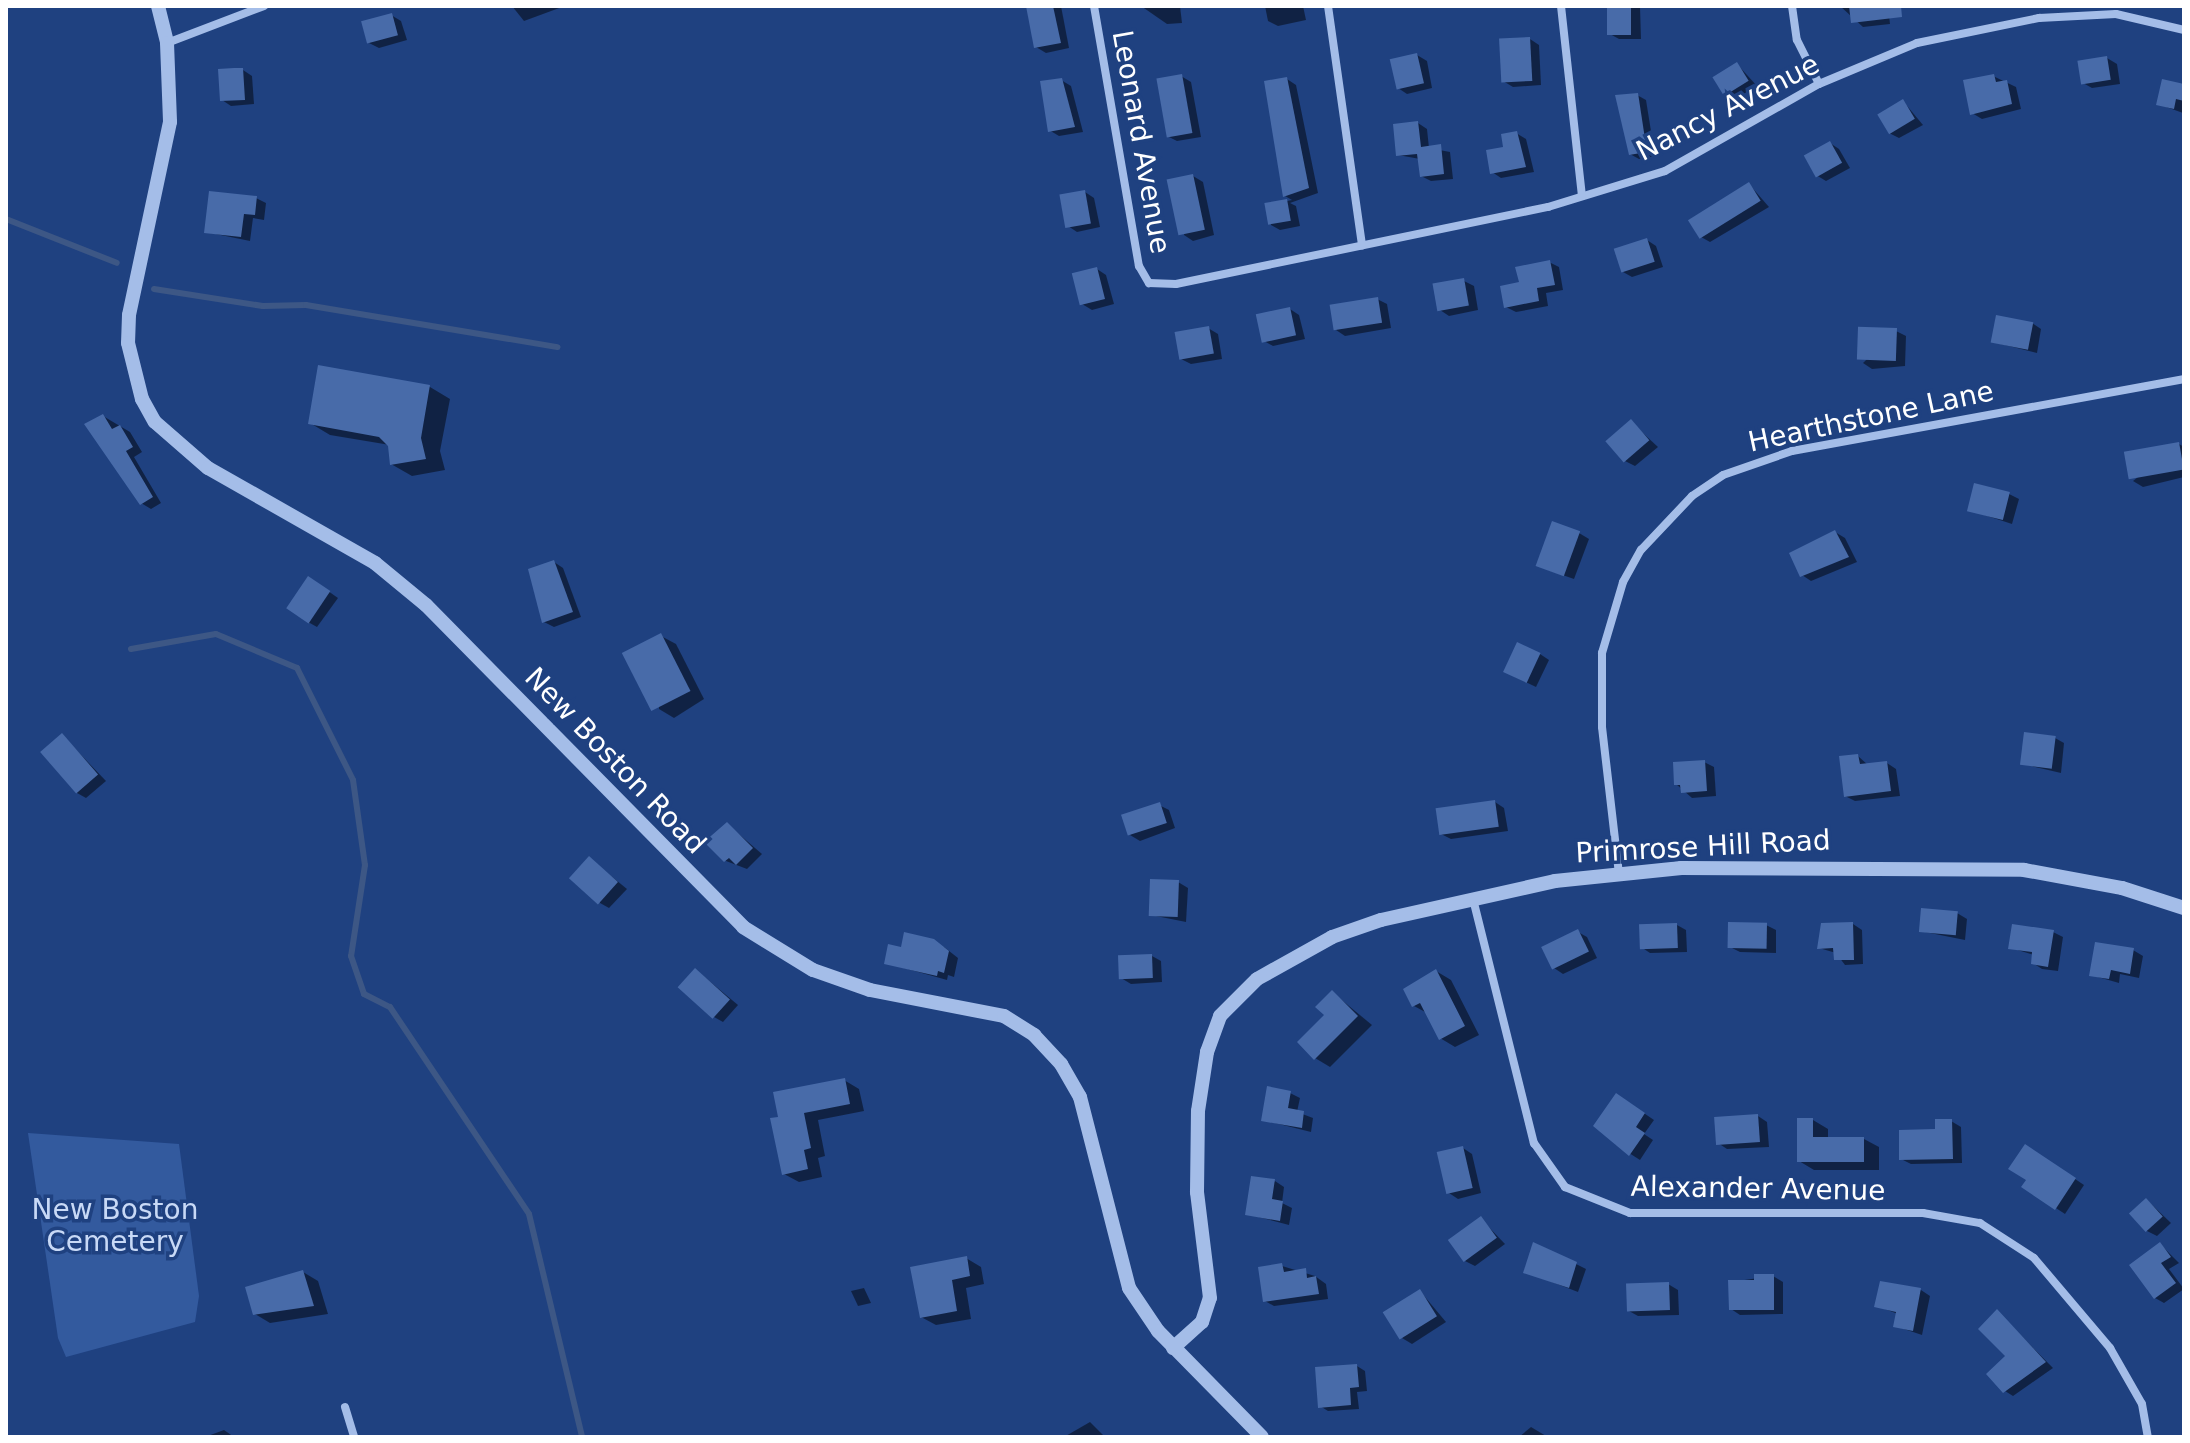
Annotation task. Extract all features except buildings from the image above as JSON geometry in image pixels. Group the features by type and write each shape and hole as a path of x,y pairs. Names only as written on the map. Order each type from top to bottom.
{"street":[{"name":"New Boston Road","path":"158,6 167,43 171,90 165,161 129,315 134,371 155,422 208,468 375,563 426,605 743,927 813,970 870,990 1004,1016 1034,1035 1061,1064 1080,1097 1129,1288 1173,1348 1262,1437"},
{"path":"167,43 264,6"},
{"name":"Leonard Avenue","path":"1094,6 1139,266 1149,283"},
{"path":"1328,6 1362,246"},
{"path":"1561,6 1582,196"},
{"path":"1792,6 1797,40 1819,84"},
{"name":"Nancy Avenue","path":"1149,283 1176,284 1362,246 1582,196 1665,171 1819,84 1917,43 2039,18 2116,14 2184,30"},
{"name":"Hearthstone Lane","path":"1619,874 1602,727 1602,653 1610,617 1635,561 1664,521 1692,496 1723,475 1792,451 2184,379"},
{"name":"Primrose Hill Road","path":"1173,1348 1202,1322 1210,1298 1197,1192 1198,1111 1207,1052 1220,1016 1257,979 1332,937 1472,898 1619,874 1744,866 2024,870 2122,888 2184,908"},
{"name":"Alexander Avenue","path":"1472,898 1534,1143 1565,1187 1630,1213 1923,1213 1980,1223 2034,1258 2110,1348 2142,1404 2148,1437"},
{"path":"345,1407 354,1437"}],"green space":[{"name":"New Boston Cemetery","path":"28,1133 179,1144 199,1296 195,1322 66,1357 58,1338"}],"waterway":[{"path":"6,219 117,263"},
{"path":"154,289 263,306 306,305 558,347"},
{"path":"131,649 216,634 297,668 353,780 365,865 351,956 364,994 390,1007 529,1214 582,1437"}]}
